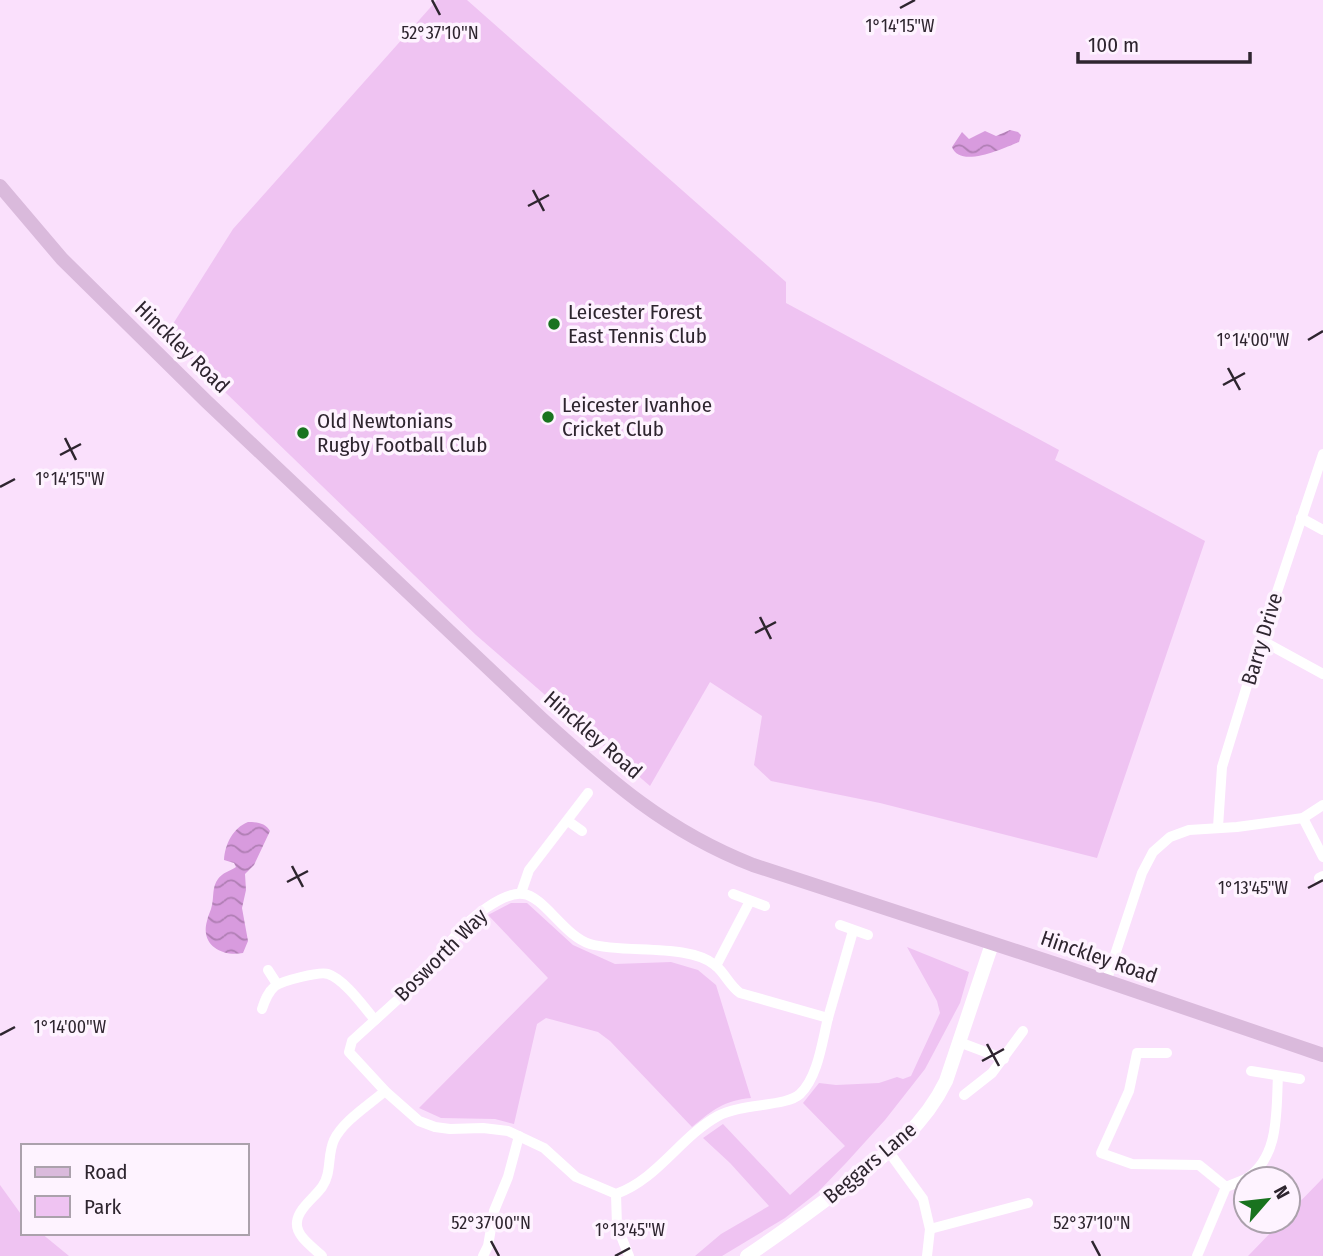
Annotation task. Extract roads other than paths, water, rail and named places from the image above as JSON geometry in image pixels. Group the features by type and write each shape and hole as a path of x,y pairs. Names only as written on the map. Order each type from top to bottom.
{"main road":[{"name":"Hinckley Road","path":"0,186 62,259 206,401 542,719 599,771 654,815 716,850 753,865 1323,1055"}],"street":[{"name":"Barry Drive","path":"1218,827 1222,767 1323,454"},
{"path":"1301,518 1323,530"},
{"path":"1261,640 1323,674"},
{"path":"588,793 529,870 521,893 537,900 568,931 589,944 690,954 716,966 740,993 828,1018"},
{"path":"1106,982 1138,884 1153,852 1170,837 1189,830 1303,818 1323,805"},
{"path":"1303,818 1323,857"},
{"path":"568,821 582,831"},
{"name":"Bosworth Way","path":"521,893 494,903 466,925 423,976 352,1041 349,1052 385,1091 419,1121 435,1127 462,1130 496,1128 519,1136 544,1148 576,1177 616,1194"},
{"path":"733,894 765,906"},
{"path":"716,966 750,901"},
{"path":"840,925 868,934"},
{"path":"629,1256 617,1226 616,1194 637,1185 718,1117 747,1106 790,1101 807,1086 853,931"},
{"name":"Beggars Lane","path":"747,1256 789,1228 889,1152 913,1130 936,1102 946,1081 992,944"},
{"path":"268,970 277,984"},
{"path":"262,1009 267,996 277,984 320,973 329,974 339,981 375,1020"},
{"path":"964,1095 992,1073 1023,1031"},
{"path":"959,1042 1004,1059"},
{"path":"1167,1053 1137,1053 1129,1091 1101,1153 1132,1164 1199,1165 1226,1186"},
{"path":"1251,1072 1300,1079"},
{"path":"1262,1165 1274,1136 1278,1076"},
{"path":"322,1256 298,1231 296,1223 299,1214 323,1185 328,1173 331,1151 339,1133 385,1091"},
{"path":"483,1256 488,1246 494,1211 508,1177 519,1136"},
{"path":"889,1152 923,1199 930,1229 927,1256"},
{"path":"1197,1256 1226,1186 1232,1184"},
{"path":"930,1229 1027,1203"}],"water":[{"path":"1010,130 1021,135 1019,142 993,152 972,157 957,153 952,147 962,132 969,139 985,131 996,136"},
{"path":"248,822 264,825 270,831 254,865 245,874 246,890 242,908 248,941 243,953 235,954 215,948 207,937 206,929 216,882 236,867 234,863 224,860 226,848 234,832"}],"place":[{"name":"Leicester Forest East Tennis Club","path":"554,324"},
{"name":"Leicester Ivanhoe Cricket Club","path":"548,417"},
{"name":"Old Newtonians Rugby Football Club","path":"303,433"}]}
